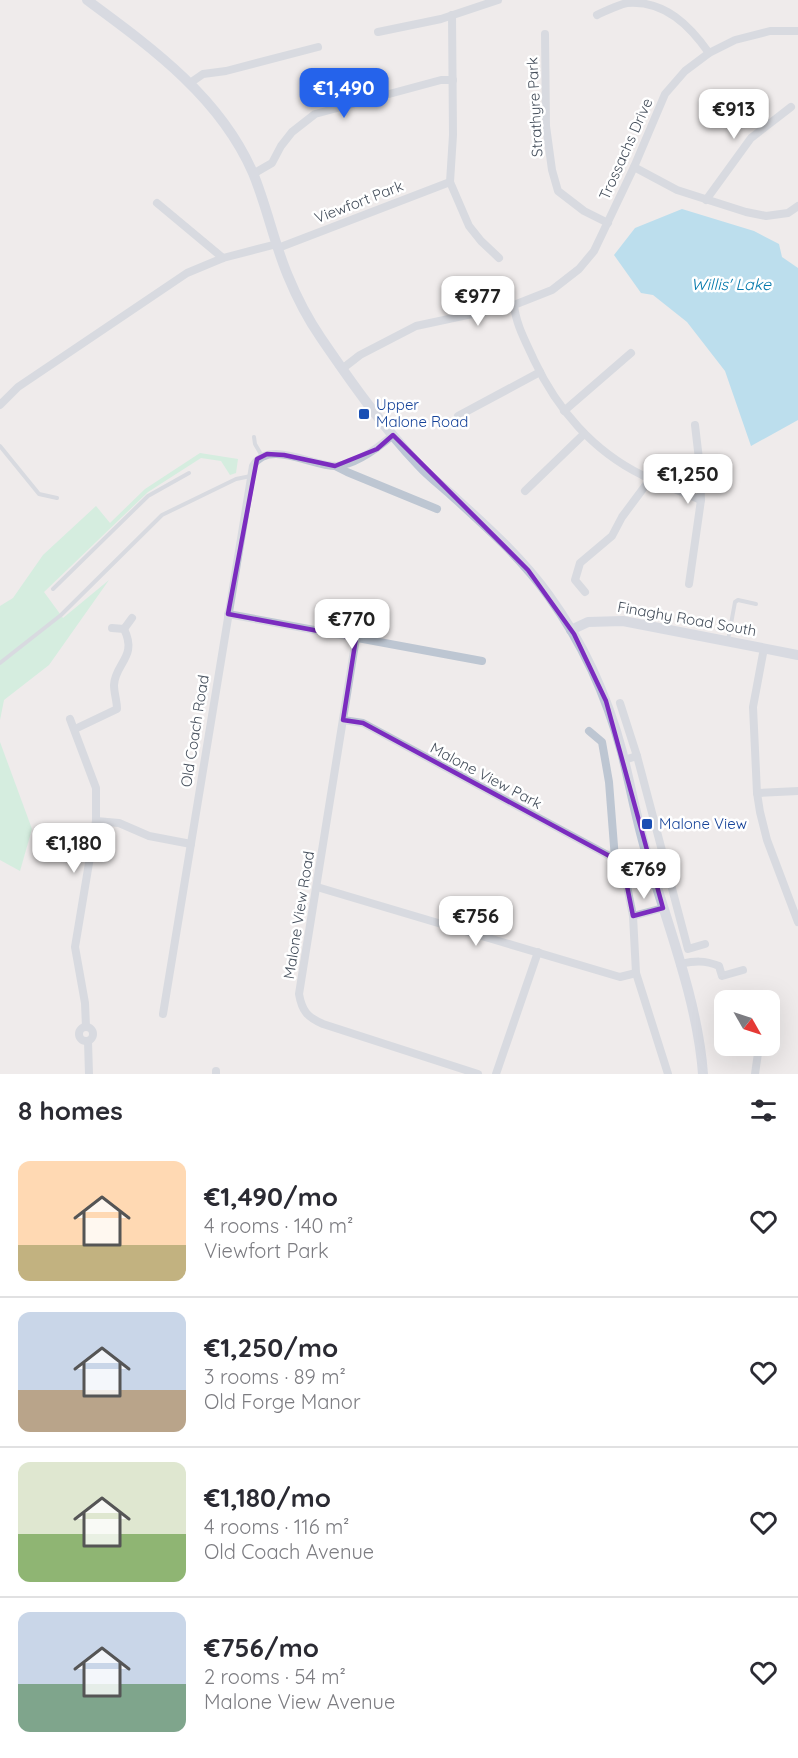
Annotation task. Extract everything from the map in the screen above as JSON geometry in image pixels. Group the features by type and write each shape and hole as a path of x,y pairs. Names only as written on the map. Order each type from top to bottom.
{"main road":[{"path":"87,0 144,43 190,83 220,116 235,137 253,174 289,279 310,322 342,369 374,412 420,466 495,534 528,570 549,596 571,630 606,701 624,759 644,845 680,964 701,1050 703,1074"},
{"name":"Finaghy Road South","path":"571,630 588,622 611,620 649,625 798,655"}],"street":[{"path":"378,32 452,15 498,0"},
{"path":"597,15 628,2 648,2 666,6 696,35 709,53"},
{"path":"452,15 453,135 450,182 469,226 499,258"},
{"name":"Trossachs Drive","path":"342,369 360,355 416,326 514,305 552,290 579,269 590,255 608,223 665,94 685,71 709,53 735,40 770,31 798,31"},
{"name":"Strathyre Park","path":"545,34 546,126 552,170 558,191 584,212 608,223"},
{"path":"190,83 203,75 318,47"},
{"path":"253,174 272,163 292,132 315,114 441,80 453,80"},
{"path":"706,200 751,138 791,107"},
{"path":"634,167 678,190 746,212 766,216 788,213 798,206"},
{"name":"Viewfort Park","path":"278,246 450,182"},
{"path":"157,203 223,258"},
{"path":"0,405 18,387 187,273 223,258 278,246"},
{"path":"514,305 516,319 540,372 564,411 584,434 617,459 651,478 701,500"},
{"path":"564,411 631,352"},
{"path":"458,416 540,372"},
{"path":"689,584 701,500 695,425"},
{"path":"525,491 584,434"},
{"path":"335,466 376,449 393,435"},
{"path":"262,456 284,455 335,466 437,509"},
{"name":"Old Coach Road","path":"163,1014 253,466 262,456"},
{"path":"585,592 574,580 580,563 612,536 622,517 651,478"},
{"path":"228,614 482,661"},
{"path":"124,629 132,618"},
{"path":"112,628 124,629"},
{"path":"75,729 117,709 114,683 127,657 129,638 124,629"},
{"name":"Malone View Road","path":"356,638 299,994 301,1008 310,1018 478,1074"},
{"path":"764,648 753,707 757,793 767,840 798,922"},
{"path":"620,703 637,756 688,949 705,944"},
{"path":"70,719 96,788 96,821 75,947 85,1003 86,1027 92,1030 93,1034 92,1038 87,1041 89,1074"},
{"name":"Malone View Park","path":"343,720 363,723 615,860"},
{"path":"589,730 602,742 609,782 615,860 624,872 633,916 636,973 668,1074"},
{"path":"624,759 637,756"},
{"path":"757,793 798,791"},
{"path":"96,821 119,823 149,836 191,844"},
{"path":"317,888 620,976 636,973"},
{"path":"633,916 663,908"},
{"path":"496,1074 538,952"},
{"path":"680,964 706,961 719,966 722,976 743,970"},
{"path":"755,1074 758,1056"}],"lane":[{"path":"254,436 255,444 262,456"},
{"path":"0,446 39,494 57,498"},
{"path":"53,589 148,496 189,473"},
{"path":"0,663 61,615 162,515 236,479 252,475"},
{"path":"728,641 735,602 738,600 756,604"}],"highlighted area":[{"path":"393,435 528,570 574,634 606,701 663,908 633,916 624,871 615,859 363,723 343,720 356,638 228,614 257,459 267,454 284,455 335,466 377,449"}],"green space":[{"path":"200,453 238,459 236,473 230,475 221,461 201,458 148,492 44,592 63,618 109,580 49,665 4,700 0,720 0,606 13,598 43,555 96,506 110,523 145,489"},
{"path":"0,742 32,829 20,871 0,860"}],"water":[{"name":"Willis' Lake","path":"682,209 754,231 779,244 782,257 798,268 798,420 751,446 725,371 687,322 653,295 641,293 614,255 635,228"}],"place":[{"name":"Upper Malone Road","path":"364,414"},
{"name":"Malone View","path":"647,824"}]}
